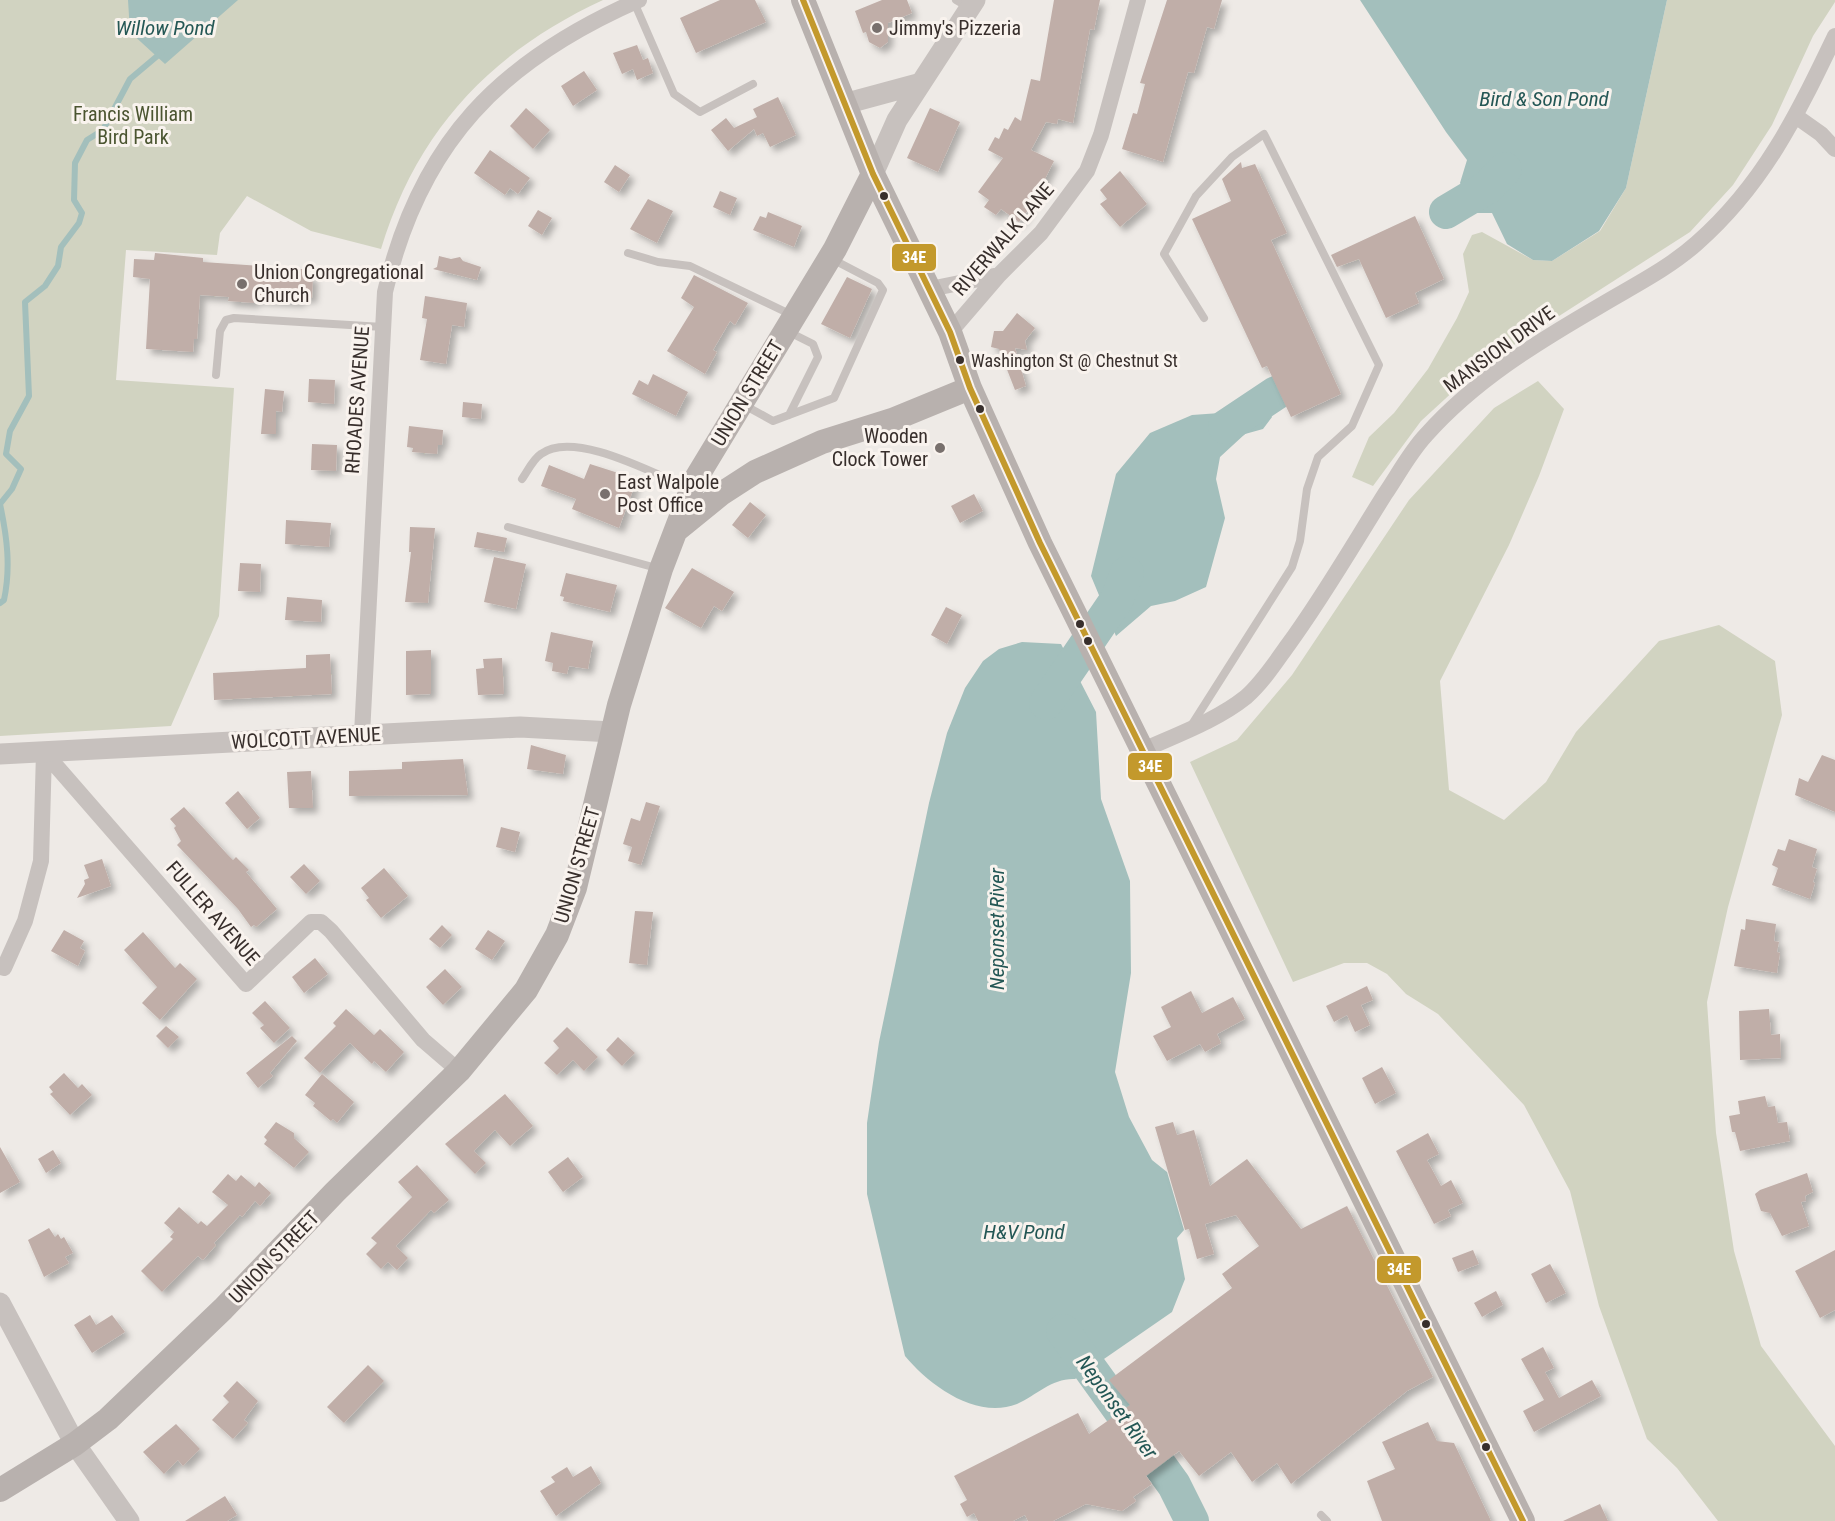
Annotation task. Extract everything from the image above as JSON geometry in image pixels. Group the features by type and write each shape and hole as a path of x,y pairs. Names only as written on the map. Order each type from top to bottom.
{"main road":[{"path":"804,0 873,174 950,332 970,388 1052,568 1141,750 1266,995 1523,1521"},
{"name":"UNION STREET","path":"0,1490 75,1444 108,1419 223,1309 336,1192 459,1071 526,990 557,935 575,888 612,732 661,569 692,489 741,403 830,258 873,174"},
{"path":"678,529 722,494 755,472 822,442 892,420 970,388"}],"street":[{"name":"RIVERWALK LANE","path":"950,332 999,275 1041,233 1087,171 1101,135 1138,0"},
{"name":"RHOADES AVENUE","path":"362,734 385,292 401,231 434,165 462,124 513,72 556,42 636,1"},
{"path":"873,174 897,120 967,3"},
{"name":"MANSION DRIVE","path":"1141,750 1220,714 1244,698 1261,681 1303,624 1424,437 1490,377 1545,338 1663,268 1696,244 1730,211 1762,174 1797,117 1835,36"},
{"path":"844,104 918,84"},
{"path":"1797,117 1821,134 1835,149"},
{"path":"930,290 999,275"},
{"name":"WOLCOTT AVENUE","path":"0,754 520,727 612,732"},
{"path":"4,968 25,921 41,861 44,752"},
{"name":"FULLER AVENUE","path":"44,752 246,984 311,922 321,922 423,1040 459,1071"},
{"path":"0,1303 75,1444 129,1521"}],"lane":[{"path":"636,1 674,94 700,112 753,84"},
{"path":"1189,729 1292,567 1300,541 1307,489 1318,457 1352,426 1378,365 1264,134 1232,157 1196,196 1164,254 1204,318"},
{"path":"627,253 658,262 690,266 790,323 813,344 818,357 789,415"},
{"path":"741,403 773,421 834,398 883,290 878,283 830,258"},
{"path":"216,375 220,331 226,320 234,318 383,327"},
{"path":"522,479 541,454 558,447 596,450 692,489"},
{"path":"507,526 661,569"}],"green space":[{"name":"Francis William Bird Park","path":"0,0 603,0 526,44 493,70 464,99 438,132 415,167 396,206 381,249 311,231 247,196 220,233 217,255 126,250 116,380 234,388 219,616 171,726 0,736"},
{"path":"1667,0 1835,0 1835,2 1813,36 1772,125 1733,185 1690,232 1481,366 1421,421 1373,486 1352,477 1369,437 1394,413 1428,369 1457,318 1469,292 1463,254 1472,235 1482,232 1533,260 1552,261 1600,231 1626,188"},
{"path":"1538,381 1564,409 1539,476 1509,545 1440,681 1449,790 1504,820 1546,782 1576,732 1659,641 1719,625 1775,661 1782,715 1728,907 1707,1002 1716,1133 1734,1251 1761,1346 1835,1446 1835,1521 1718,1521 1677,1468 1647,1439 1599,1306 1570,1191 1524,1105 1438,1014 1406,994 1387,974 1367,963 1344,963 1293,982 1190,762 1237,740 1292,675 1409,500 1494,408"}],"water":[{"name":"Willow Pond","path":"128,0 238,0 165,64 130,32"},
{"name":"Bird & Son Pond","path":"1360,0 1667,0 1626,188 1599,231 1552,261 1533,260 1507,244 1492,213 1477,213 1460,183 1467,160 1446,132"},
{"path":"1257,387 1272,417 1263,429 1245,434 1220,457 1216,479 1225,518 1206,587 1175,601 1151,606 1116,636 1091,576 1116,474 1150,433 1192,415 1234,412"},
{"name":"H&V Pond","path":"1022,642 1061,644 1096,712 1101,799 1130,881 1131,973 1115,1072 1129,1117 1152,1160 1167,1172 1184,1230 1177,1238 1185,1279 1172,1312 1075,1379 1059,1381 1017,1404 1001,1408 986,1407 955,1397 927,1378 905,1356 867,1194 867,1123 879,1042 929,803 947,733 965,688 983,661 999,649"}],"building":[{"path":"720,0 755,0 766,22 696,53 680,18"},
{"path":"882,0 907,0 912,13 888,23 888,42 880,48 869,42 855,11"},
{"path":"1054,0 1100,0 1094,30 1090,29 1073,123 1058,119 1057,124 1046,122 1031,150 1054,161 1045,179 1023,207 1028,210 1019,222 1001,209 996,215 984,207 989,200 978,192 1003,158 988,150 995,137 999,139 1004,128 1008,130 1015,117 1021,121 1031,79 1040,81"},
{"path":"1167,0 1222,0 1214,29 1207,27 1194,73 1188,72 1163,162 1122,149 1133,113 1137,114 1145,84 1140,83"},
{"path":"637,45 643,60 648,58 653,73 637,80 633,69 622,74 613,53"},
{"path":"584,71 597,90 573,106 561,86"},
{"path":"778,97 796,135 770,147 763,133 757,136 754,129 728,151 711,130 726,118 734,128 757,117 753,109"},
{"path":"526,108 550,130 533,149 510,126"},
{"path":"930,108 960,122 938,172 907,158"},
{"path":"490,150 530,178 518,194 510,188 505,195 474,173"},
{"path":"1241,162 1242,168 1255,164 1287,233 1271,240 1341,394 1291,417 1267,366 1262,368 1192,219 1231,201 1222,179"},
{"path":"615,165 630,175 619,192 604,182"},
{"path":"1120,171 1147,204 1120,227 1100,204 1107,199 1100,190"},
{"path":"720,191 737,198 730,215 713,207"},
{"path":"648,199 673,211 657,243 630,229"},
{"path":"538,210 552,218 542,235 528,226"},
{"path":"768,212 802,226 794,247 753,230 760,216 766,218"},
{"path":"1415,216 1444,279 1415,293 1419,303 1386,318 1359,259 1337,267 1331,255"},
{"path":"155,253 203,258 203,262 302,269 302,275 313,276 312,298 300,298 299,302 255,299 254,303 228,301 229,297 200,295 197,339 194,339 193,352 146,349 150,279 133,277 134,259 154,260"},
{"path":"439,256 451,259 460,257 463,261 481,267 477,280 433,269 437,267"},
{"path":"694,275 748,303 735,325 730,321 713,350 717,352 705,374 667,351 694,307 681,298"},
{"path":"847,277 872,289 850,338 821,324"},
{"path":"425,296 467,303 464,327 452,325 446,364 420,360 427,319 422,318"},
{"path":"1017,313 1035,328 1025,341 1027,350 1015,348 1026,386 1015,390 999,349 991,347 994,331 1003,331"},
{"path":"653,374 688,392 676,416 632,394 639,380 648,385"},
{"path":"309,379 335,380 334,404 308,402"},
{"path":"265,389 284,391 282,412 276,411 276,434 261,434"},
{"path":"463,402 482,404 481,419 462,417"},
{"path":"409,426 443,430 442,445 438,445 437,454 412,452 413,448 407,447"},
{"path":"312,444 337,445 336,471 311,470"},
{"name":"East Walpole Post Office","path":"590,464 637,479 619,528 572,509 576,499 541,486 549,465 584,479"},
{"path":"974,494 983,511 960,523 951,506"},
{"path":"750,502 766,515 748,538 732,525"},
{"path":"286,520 331,523 329,547 285,544"},
{"path":"410,527 435,528 428,603 405,602 411,552 409,552"},
{"path":"477,532 507,538 504,552 474,547"},
{"path":"494,557 526,564 516,609 484,602"},
{"path":"240,563 261,564 260,592 238,591"},
{"path":"692,568 734,592 722,611 714,606 701,628 665,608"},
{"path":"566,573 617,585 610,612 563,601 564,597 560,596"},
{"path":"287,597 322,600 321,622 285,620"},
{"path":"946,607 962,615 947,644 931,635"},
{"path":"551,632 593,641 588,669 569,666 567,674 552,671 553,663 545,661"},
{"path":"431,650 431,694 406,695 406,651"},
{"path":"330,654 332,694 214,700 213,673 306,668 306,655"},
{"path":"502,658 504,694 478,695 476,669 484,668 483,659"},
{"path":"531,745 566,755 563,774 527,769"},
{"path":"1822,755 1835,760 1835,812 1795,795 1799,778 1808,782"},
{"path":"463,759 468,795 349,796 349,771 402,769 402,762"},
{"path":"311,771 313,808 289,808 287,772"},
{"path":"238,791 260,818 247,829 225,803"},
{"path":"646,802 660,806 641,865 628,861 632,847 623,844 631,818 640,821"},
{"path":"184,807 233,860 236,857 249,870 246,872 277,909 256,927 254,925 251,927 238,909 177,845 181,841 174,828 176,826 170,819"},
{"path":"501,827 520,832 515,852 496,847"},
{"path":"1789,839 1817,849 1812,867 1817,869 1810,899 1772,885 1778,868 1772,865 1778,849 1785,851"},
{"path":"102,859 111,886 77,898 85,884 84,880 89,878 84,865"},
{"path":"304,864 320,881 306,894 290,877"},
{"path":"384,868 408,896 381,918 366,900 369,898 361,888"},
{"path":"635,911 653,912 647,965 629,963"},
{"path":"1746,919 1776,924 1774,941 1779,942 1777,952 1780,953 1777,973 1734,966 1741,929 1745,930"},
{"path":"442,925 452,935 440,948 429,939"},
{"path":"64,930 84,941 80,948 85,951 78,966 51,951"},
{"path":"488,930 505,941 492,960 475,949"},
{"path":"143,932 175,968 180,963 197,979 160,1020 142,1003 157,987 124,950"},
{"path":"315,958 328,974 304,993 292,977"},
{"path":"445,969 462,987 443,1005 426,987"},
{"path":"1367,986 1373,1000 1361,1005 1370,1025 1355,1032 1347,1015 1334,1022 1326,1006"},
{"path":"1191,991 1202,1013 1233,997 1245,1019 1217,1034 1221,1043 1205,1052 1200,1044 1167,1061 1153,1036 1171,1027 1161,1007"},
{"path":"265,1001 290,1028 274,1043 260,1028 264,1025 252,1013"},
{"path":"346,1009 374,1035 380,1029 404,1052 386,1072 374,1061 372,1064 350,1043 320,1073 304,1058 336,1026 333,1023"},
{"path":"1769,1009 1771,1035 1780,1034 1781,1058 1740,1060 1739,1011"},
{"path":"166,1026 179,1037 168,1048 156,1036"},
{"path":"567,1027 598,1057 584,1071 573,1060 557,1075 544,1063 559,1048 553,1041"},
{"path":"292,1036 297,1041 270,1073 273,1076 258,1088 246,1073"},
{"path":"618,1037 635,1053 622,1066 606,1050"},
{"path":"1382,1067 1396,1093 1375,1104 1362,1078"},
{"path":"64,1073 78,1088 82,1084 92,1095 70,1115 50,1094 53,1092 49,1087"},
{"path":"322,1074 354,1102 337,1123 333,1119 331,1121 313,1106 315,1103 305,1095"},
{"path":"505,1094 533,1126 510,1146 495,1130 474,1151 486,1163 475,1174 445,1144"},
{"path":"1765,1096 1768,1107 1775,1106 1778,1123 1787,1122 1790,1141 1740,1151 1735,1132 1732,1132 1729,1116 1740,1114 1738,1101"},
{"path":"276,1122 294,1133 294,1138 309,1152 294,1168 264,1144 267,1140 264,1137"},
{"path":"1173,1122 1177,1135 1194,1130 1210,1186 1247,1159 1301,1229 1347,1206 1433,1377 1407,1391 1291,1484 1277,1463 1252,1482 1231,1452 1199,1476 1179,1451 1146,1476 1152,1484 1133,1497 1136,1501 1122,1511 1086,1504 1053,1521 1028,1521 1025,1515 1013,1521 978,1521 974,1513 967,1517 960,1504 967,1500 954,1476 1078,1413 1089,1434 1130,1405 1109,1380 1232,1288 1222,1274 1259,1246 1236,1215 1205,1224 1214,1254 1197,1259 1189,1229 1185,1230 1155,1127"},
{"path":"1428,1133 1439,1154 1427,1160 1441,1186 1451,1180 1463,1203 1448,1210 1451,1216 1434,1224 1396,1151"},
{"path":"0,1147 20,1182 0,1193"},
{"path":"53,1150 61,1163 46,1173 38,1159"},
{"path":"568,1157 583,1177 563,1192 548,1172"},
{"path":"417,1165 449,1200 434,1213 431,1210 396,1246 408,1258 397,1270 388,1262 381,1269 366,1254 377,1243 371,1238 412,1197 398,1182"},
{"path":"1807,1173 1813,1192 1805,1196 1806,1201 1801,1202 1809,1226 1782,1236 1770,1213 1761,1211 1755,1194 1760,1190"},
{"path":"228,1174 236,1181 241,1175 255,1187 259,1182 271,1193 260,1206 255,1201 242,1217 240,1215 214,1243 216,1245 203,1260 198,1256 162,1292 141,1271 173,1239 170,1237 174,1232 164,1223 179,1207 198,1224 201,1221 207,1226 228,1205 212,1192"},
{"path":"49,1228 55,1237 58,1234 61,1239 64,1237 73,1253 65,1257 69,1263 44,1277 28,1240"},
{"path":"1473,1250 1479,1264 1458,1272 1452,1258"},
{"path":"1835,1250 1835,1310 1820,1318 1795,1271"},
{"path":"1550,1264 1566,1293 1546,1303 1531,1274"},
{"path":"1496,1291 1503,1305 1482,1317 1474,1303"},
{"path":"90,1315 96,1325 112,1315 125,1332 92,1353 74,1325"},
{"path":"1543,1347 1554,1368 1545,1372 1559,1398 1592,1380 1601,1396 1534,1432 1523,1411 1544,1400 1521,1359"},
{"path":"368,1365 384,1381 344,1423 327,1407"},
{"path":"237,1381 258,1401 244,1420 248,1423 233,1439 212,1420 229,1402 223,1396"},
{"path":"1428,1422 1437,1441 1454,1443 1491,1521 1382,1521 1367,1481 1395,1469 1382,1442"},
{"path":"176,1424 200,1449 183,1466 178,1460 164,1474 143,1452"},
{"path":"591,1466 601,1483 556,1516 540,1491 555,1482 551,1477 567,1467 573,1477"},
{"path":"225,1496 237,1515 227,1521 185,1521"},
{"path":"1600,1504 1608,1521 1563,1521"}],"waterway":[{"path":"0,603 4,600 8,564 0,504 12,489 21,469 6,454 10,431 29,396 25,302 45,286 58,266 61,247 79,223 82,213 74,200 75,163 87,140 103,130 130,79 162,52"},
{"name":"Neponset River","path":"1446,212 1488,187 1505,169"},
{"name":"Neponset River","path":"1225,427 1276,393"},
{"name":"Neponset River","path":"1046,703 1117,599 1127,573"},
{"name":"Neponset River","path":"1063,1331 1174,1485 1192,1521"}],"transit line":[{"name":"34E","path":"803,0 873,174 950,332 970,388 1040,543 1523,1521"}],"place":[{"name":"Jimmy's Pizzeria","path":"877,28"},
{"name":"Union Congregational Church","path":"242,284"},
{"name":"Washington St @ Chestnut St","path":"960,360"},
{"name":"Wooden Clock Tower","path":"940,448"},
{"name":"East Walpole Post Office","path":"605,494"}]}
